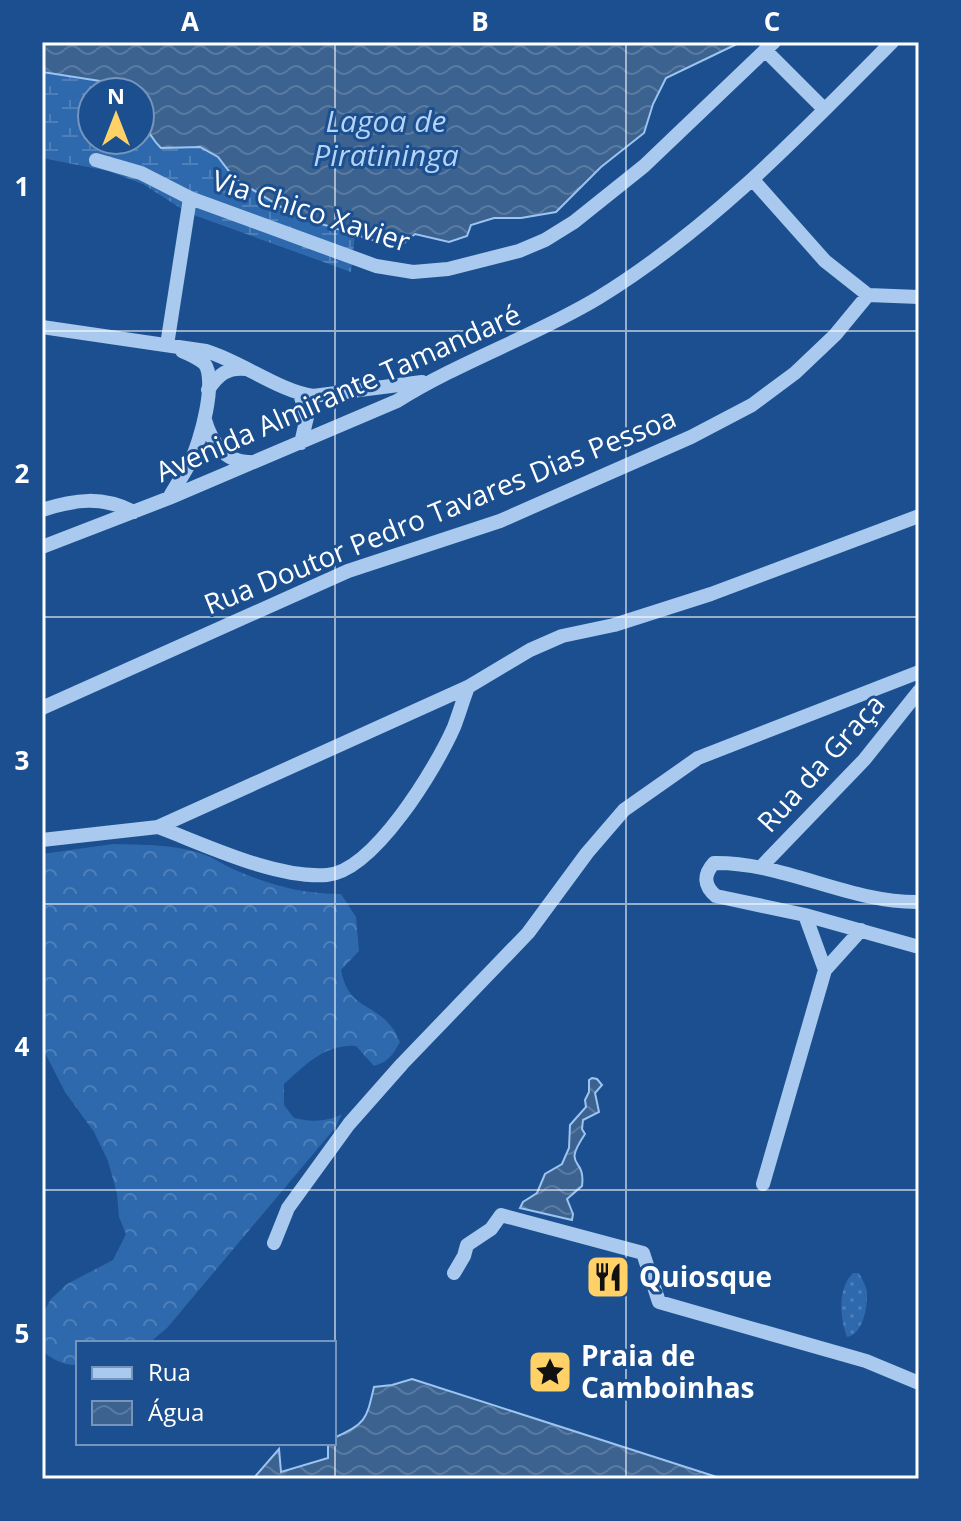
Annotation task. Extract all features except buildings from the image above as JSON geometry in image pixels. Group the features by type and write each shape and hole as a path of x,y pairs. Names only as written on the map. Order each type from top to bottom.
{"street":[{"name":"Avenida Almirante Tamandaré","path":"42,547 169,498 397,401 431,380 530,336 598,297 652,262 753,180 892,42"},
{"path":"770,46 824,109"},
{"name":"Via Chico Xavier","path":"96,160 141,173 190,198 376,266 413,272 448,269 519,251 574,222 644,166 770,46"},
{"path":"753,180 825,261 868,295 919,297"},
{"path":"167,345 190,198"},
{"name":"Rua Doutor Pedro Tavares Dias Pessoa","path":"42,708 348,571 500,521 691,437 752,405 795,373 835,335 868,295"},
{"path":"42,327 206,351 254,370 300,394 326,396 431,380"},
{"path":"167,345 203,363 209,376 204,419 191,461 169,498"},
{"path":"208,390 218,376 229,369 254,370"},
{"path":"300,394 307,417 301,443"},
{"path":"204,419 209,435 223,452 240,462 254,462"},
{"name":"Avenida Almirante Tamandaré","path":"42,510 84,500 103,500 134,512"},
{"path":"42,840 158,827 468,687 530,650 562,636 614,625 711,594 919,516"},
{"path":"274,1243 288,1208 349,1124 528,933 624,810 698,758 919,672"},
{"path":"158,827 297,874 329,875 345,870 361,860 402,813 453,728 468,687"},
{"name":"Rua da Graça","path":"761,867 864,760 919,691"},
{"path":"919,902 891,902 761,867 714,863 707,875 707,889 716,896 805,915 919,947"},
{"path":"805,915 825,970"},
{"path":"763,1184 825,970 861,930"},
{"path":"454,1273 467,1245 491,1229 501,1215 643,1253 659,1302 866,1361 919,1383"}],"green space":[{"path":"42,72 76,77 76,156 156,156 156,143 161,148 200,147 218,157 235,180 296,216 355,234 351,272 188,213 143,184 108,171 42,158"},
{"path":"113,844 183,849 209,856 273,884 341,894 356,917 359,951 341,970 344,982 355,998 390,1025 400,1042 390,1057 374,1066 356,1046 334,1048 316,1057 284,1084 284,1105 294,1118 331,1119 342,1114 335,1128 167,1328 151,1341 76,1341 76,1365 58,1361 42,1351 42,1315 51,1299 67,1284 113,1260 126,1234 119,1217 117,1194 108,1161 94,1132 65,1092 42,1047 42,854"},
{"path":"853,1273 859,1273 865,1284 867,1305 861,1326 847,1337 841,1304 844,1287"}],"water":[{"name":"Lagoa de Piratininga","path":"42,42 741,42 666,78 653,104 644,133 601,167 556,212 521,218 494,218 471,225 467,236 449,242 415,234 398,248 296,216 235,179 218,157 200,147 161,148 156,142 156,76 76,77 42,72"},
{"path":"592,1078 602,1085 595,1093 599,1112 583,1120 585,1134 575,1153 582,1186 567,1199 572,1220 520,1208 523,1202 537,1193 545,1174 562,1164 569,1148 570,1125 586,1107 589,1080"},
{"path":"412,1379 723,1479 253,1479 279,1449 281,1472 328,1458 328,1445 336,1445 336,1437 363,1420 374,1387"}],"place":[{"name":"Quiosque","path":"608,1277"},
{"name":"Praia de Camboinhas","path":"550,1372"}]}
